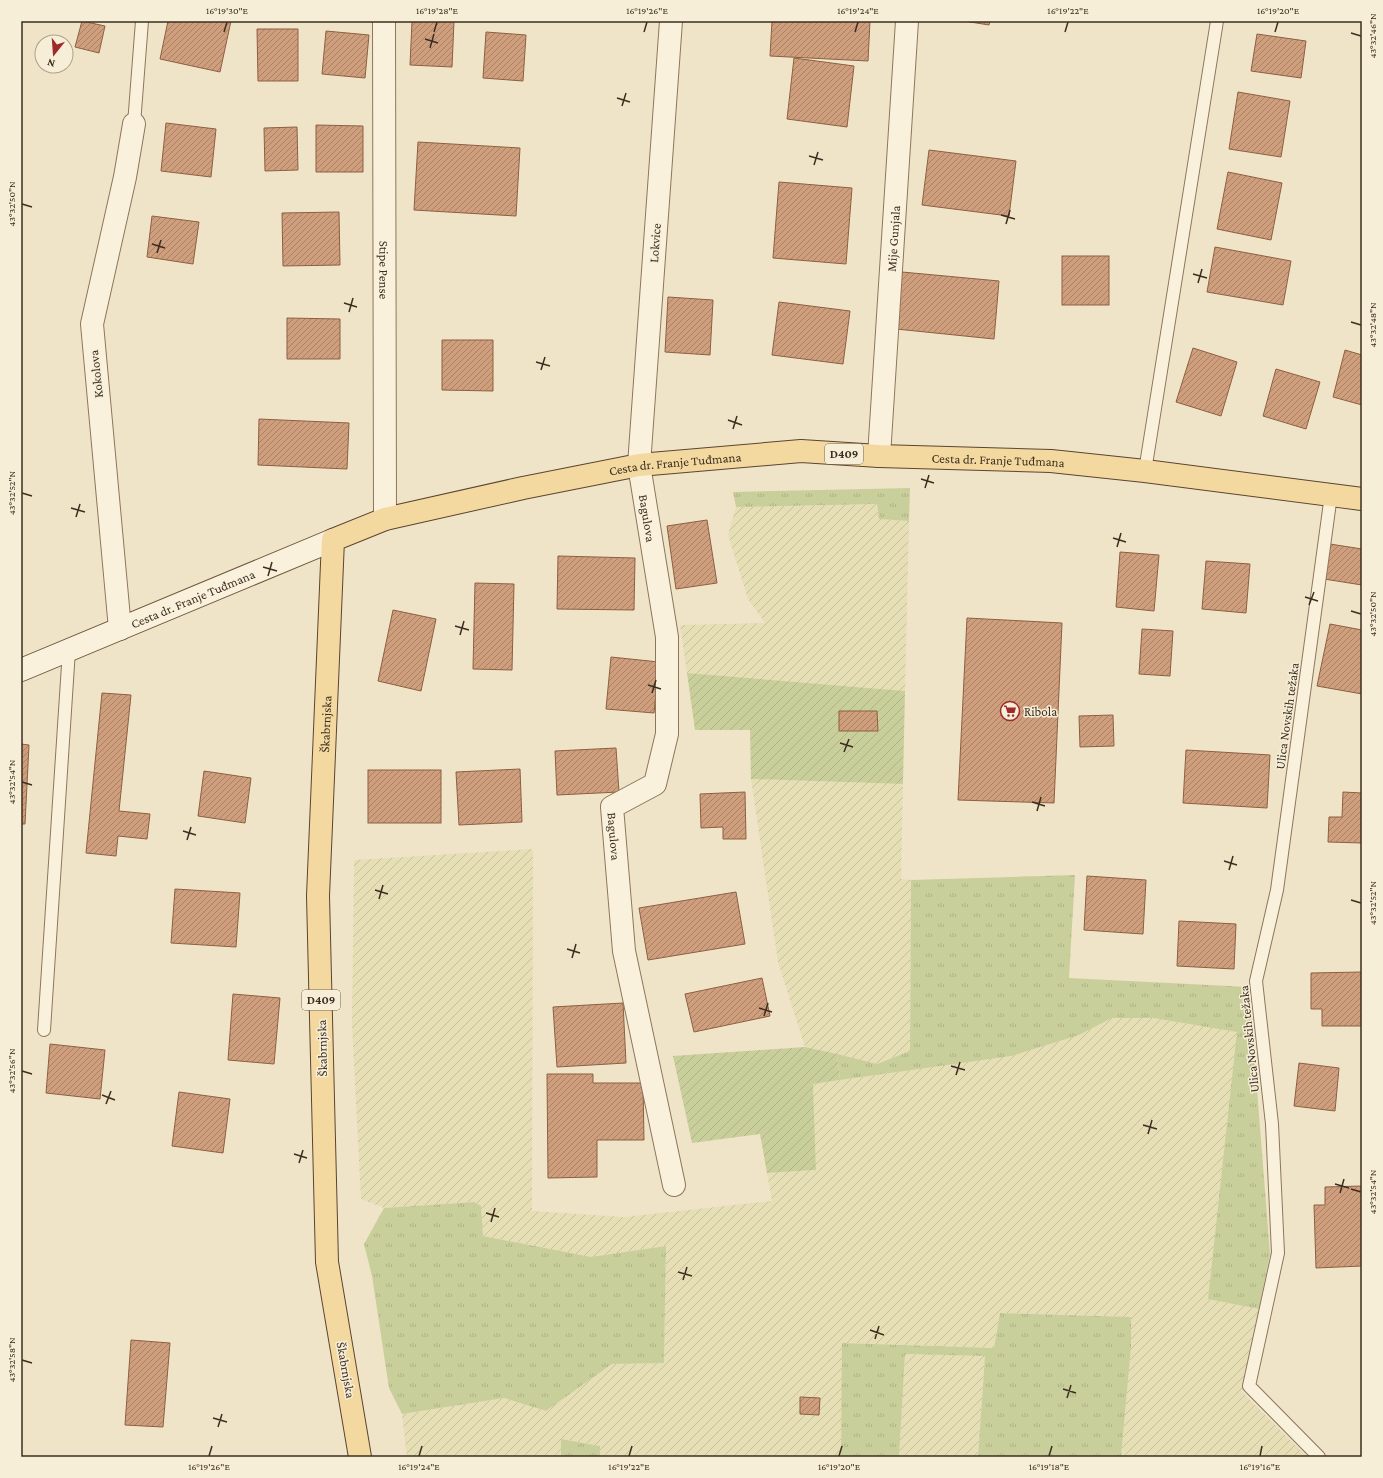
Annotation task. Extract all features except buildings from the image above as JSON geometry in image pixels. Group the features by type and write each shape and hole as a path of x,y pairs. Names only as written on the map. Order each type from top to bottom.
{"main road":[{"name":"Cesta dr. Franje Tuđmana","path":"333,540 385,519 523,488 639,465 801,451 879,456 1051,461 1145,471 1362,499"},
{"name":"Škabrnjska","path":"333,540 318,896 327,1262 360,1457"}],"street":[{"name":"Stipe Pense","path":"384,21 385,519"},
{"name":"Lokvice","path":"639,465 671,21"},
{"name":"Mije Gunjala","path":"879,456 907,21"},
{"name":"Kokolova","path":"120,629 92,324 125,177 134,124"},
{"name":"Bagulova","path":"639,465 667,637 667,734 655,784 612,807 624,951 674,1184"},
{"name":"Cesta dr. Franje Tuđmana","path":"21,670 333,540"}],"lane":[{"path":"134,124 142,21"},
{"path":"1145,471 1216,21"},
{"name":"Ulica Novskih težaka","path":"1319,1457 1249,1386 1278,1253 1272,1124 1256,980 1278,890 1331,495"},
{"path":"44,1030 69,650"}],"shaded area":[{"path":"877,504 879,519 909,521 905,691 687,673 680,625 765,623 748,599 728,535 736,507"},
{"path":"751,779 903,784 901,879 911,880 910,1051 877,1064 805,1047 778,962"},
{"path":"533,849 532,1211 624,1217 772,1201 767,1173 816,1170 813,1084 889,1073 1079,1035 1112,1018 1153,1018 1238,1032 1208,1298 1259,1309 1242,1392 1307,1457 1121,1457 1131,1347 1131,1317 1000,1313 994,1348 843,1343 841,1457 600,1457 600,1446 562,1439 561,1457 407,1457 402,1414 504,1398 546,1411 612,1364 664,1363 666,1246 591,1257 483,1236 481,1206 474,1202 384,1208 361,1199 352,1025 354,860"},
{"path":"905,1354 985,1356 978,1457 899,1457"}],"green space":[{"path":"910,488 909,521 879,519 877,504 736,507 733,492"},
{"path":"687,673 905,691 903,784 751,779 750,730 695,730"},
{"path":"1075,875 1069,978 1249,987 1270,1254 1259,1309 1208,1299 1237,1032 1153,1018 1112,1018 1079,1035 1011,1056 840,1080 837,1054 877,1064 910,1051 911,880"},
{"path":"805,1047 837,1054 840,1080 813,1084 816,1170 767,1173 760,1134 692,1143 673,1056"},
{"path":"474,1202 481,1206 483,1236 591,1257 666,1246 664,1363 612,1364 546,1411 504,1398 402,1414 389,1388 372,1276 364,1244 384,1208"},
{"path":"1000,1313 1131,1317 1131,1347 1121,1457 978,1457 985,1356 905,1354 899,1457 841,1457 842,1343 994,1348"},
{"path":"561,1439 600,1446 600,1457 561,1457"}],"place":[{"name":"Ribola","path":"1010,711"}]}
